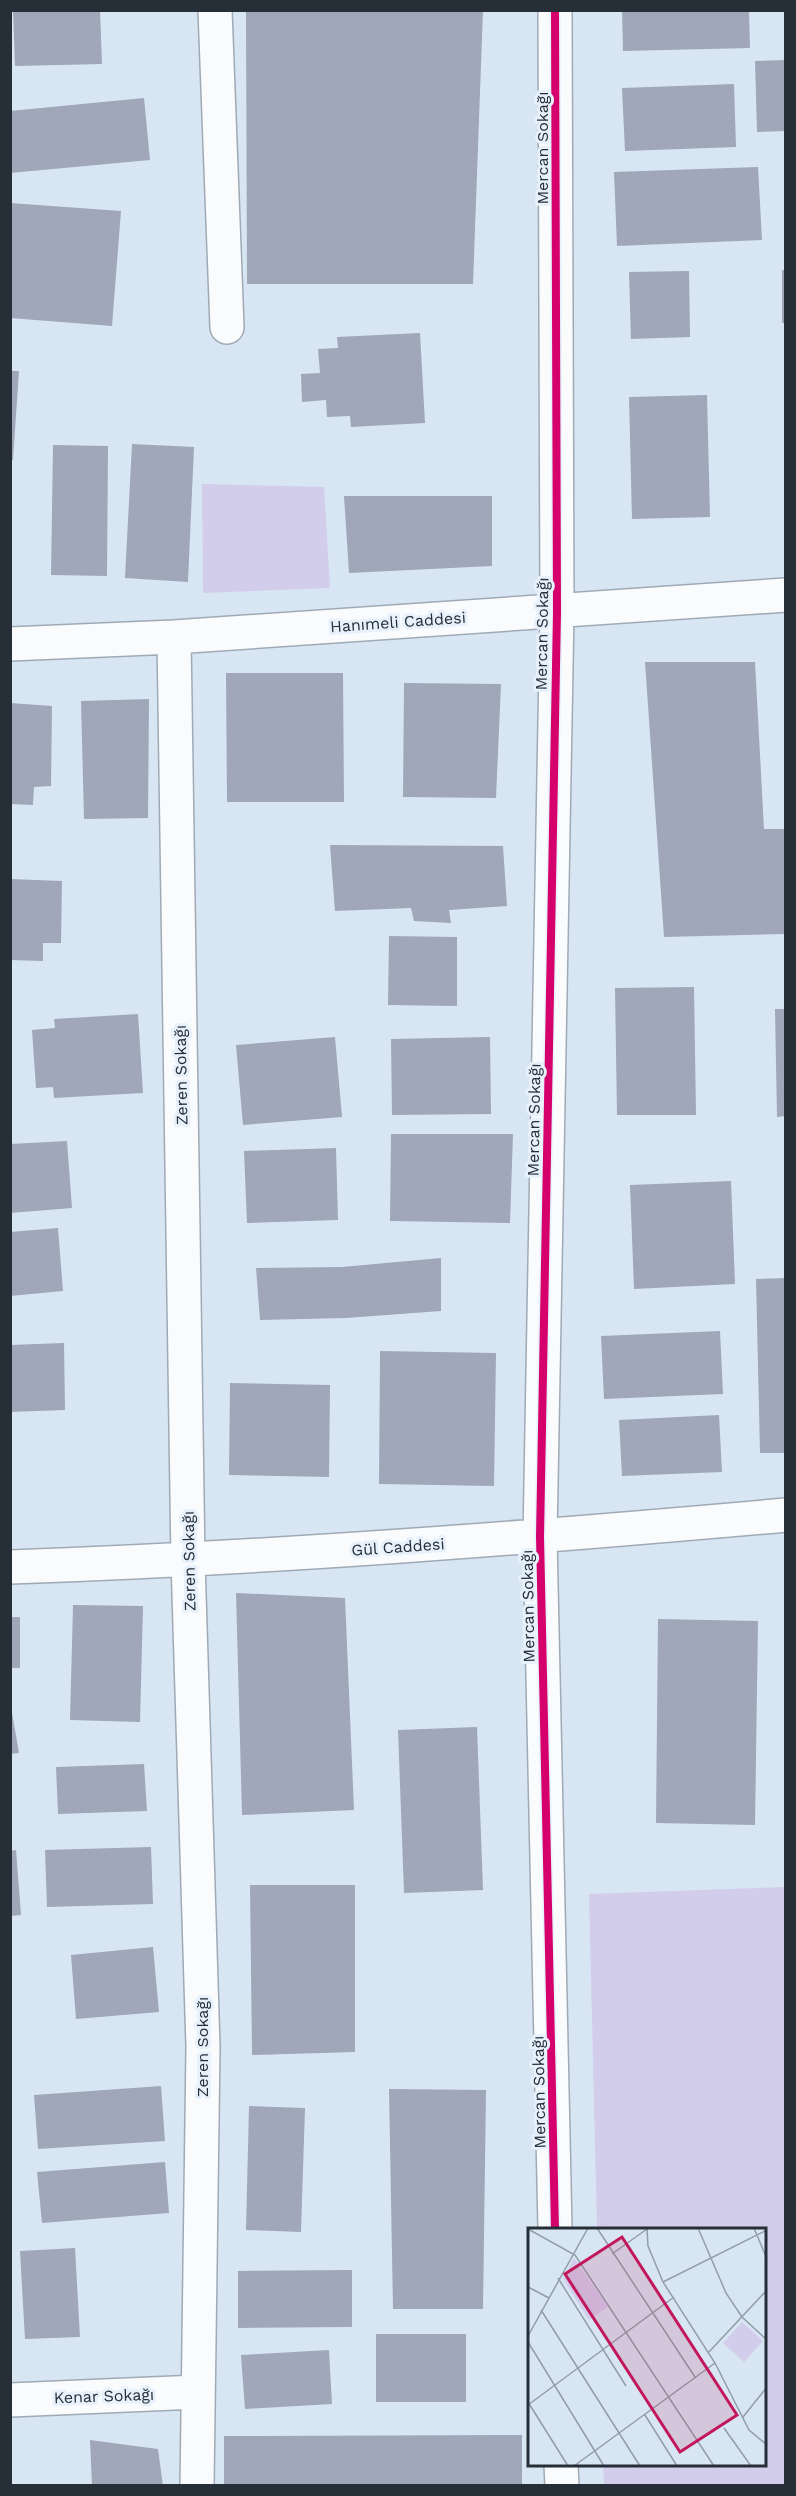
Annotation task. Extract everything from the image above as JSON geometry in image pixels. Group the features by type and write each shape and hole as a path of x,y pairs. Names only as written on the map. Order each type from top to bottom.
{"street":[{"path":"215,10 227,327"},
{"name":"Mercan Sokağı","path":"555,10 556,612 540,1537 555,2228"},
{"name":"Hanımeli Caddesi","path":"10,644 174,637 786,595"},
{"name":"Zeren Sokağı","path":"174,637 188,1561 203,2047 197,2486"},
{"name":"Gül Caddesi","path":"10,1567 188,1561 540,1537 786,1515"},
{"name":"Kenar Sokağı","path":"10,2400 198,2392"},
{"path":"561,2466 562,2486"}],"shaded area":[{"path":"202,484 324,487 330,588 203,593"},
{"path":"785,1887 785,2485 604,2485 603,2466 766,2466 766,2228 597,2228 589,1894"}],"building":[{"path":"13,10 100,10 102,64 15,66"},
{"path":"246,10 483,10 473,284 247,284"},
{"path":"622,10 749,10 750,48 623,51"},
{"path":"786,60 786,131 757,132 755,61"},
{"path":"734,84 736,147 625,151 622,88"},
{"path":"144,98 150,160 10,173 10,111"},
{"path":"758,167 762,240 617,246 614,172"},
{"path":"10,203 121,211 112,326 10,318"},
{"path":"782,270 786,270 786,323 782,323"},
{"path":"689,271 690,337 631,339 629,272"},
{"path":"420,333 425,423 351,427 350,416 327,417 326,400 302,402 301,374 320,373 318,349 338,348 337,337"},
{"path":"10,371 19,371 13,460 10,459"},
{"path":"707,395 710,517 632,519 629,397"},
{"path":"132,444 194,447 188,582 125,578"},
{"path":"53,445 108,446 107,576 51,575"},
{"path":"344,496 492,496 492,566 349,573"},
{"path":"645,662 755,662 764,829 786,829 786,934 664,937"},
{"path":"226,673 343,673 344,802 227,802"},
{"path":"404,683 501,684 496,798 403,797"},
{"path":"149,699 148,818 84,819 81,701"},
{"path":"10,703 52,706 51,786 34,787 33,805 10,804"},
{"path":"330,845 503,846 507,906 449,910 451,923 414,921 411,908 335,911"},
{"path":"10,879 62,881 61,943 43,943 43,961 10,960"},
{"path":"389,936 457,937 457,1006 388,1005"},
{"path":"694,987 696,1115 617,1115 615,988"},
{"path":"775,1009 786,1009 786,1116 777,1117"},
{"path":"138,1014 143,1093 54,1098 53,1087 36,1088 32,1030 55,1028 54,1019"},
{"path":"335,1037 342,1117 243,1125 236,1045"},
{"path":"490,1037 491,1114 392,1115 391,1039"},
{"path":"391,1134 513,1134 510,1223 390,1221"},
{"path":"67,1141 72,1208 10,1213 10,1144"},
{"path":"336,1148 338,1220 247,1223 244,1151"},
{"path":"731,1181 735,1284 634,1289 630,1185"},
{"path":"58,1228 63,1291 10,1296 10,1232"},
{"path":"441,1258 441,1311 346,1318 260,1320 256,1268 342,1267"},
{"path":"786,1278 786,1453 760,1453 756,1279"},
{"path":"720,1331 723,1394 604,1399 601,1336"},
{"path":"64,1343 65,1410 10,1412 10,1345"},
{"path":"380,1351 496,1353 494,1486 379,1484"},
{"path":"230,1383 330,1385 329,1477 229,1475"},
{"path":"719,1415 722,1472 622,1476 619,1420"},
{"path":"236,1593 345,1598 354,1810 242,1815"},
{"path":"73,1605 143,1606 140,1722 70,1720"},
{"path":"10,1617 20,1617 20,1668 10,1668"},
{"path":"658,1619 758,1621 755,1825 656,1823"},
{"path":"10,1701 19,1753 10,1754"},
{"path":"477,1727 483,1890 404,1893 398,1730"},
{"path":"144,1764 147,1811 58,1814 56,1767"},
{"path":"151,1847 153,1904 47,1907 45,1850"},
{"path":"16,1850 21,1915 10,1916 10,1851"},
{"path":"250,1885 355,1885 355,2052 252,2055"},
{"path":"153,1947 159,2012 76,2019 71,1955"},
{"path":"161,2086 165,2141 38,2149 34,2095"},
{"path":"389,2089 486,2090 483,2309 393,2309"},
{"path":"249,2106 305,2108 301,2232 246,2230"},
{"path":"165,2162 169,2213 42,2223 37,2172"},
{"path":"75,2248 80,2337 25,2339 20,2251"},
{"path":"352,2270 352,2327 238,2328 238,2271"},
{"path":"376,2334 466,2334 466,2402 376,2402"},
{"path":"329,2350 332,2404 245,2409 241,2355"},
{"path":"522,2435 522,2486 224,2486 224,2436"},
{"path":"90,2440 158,2449 163,2486 92,2486"}],"cycle path":[{"path":"555,10 557,612 540,1537 555,2228"}]}
